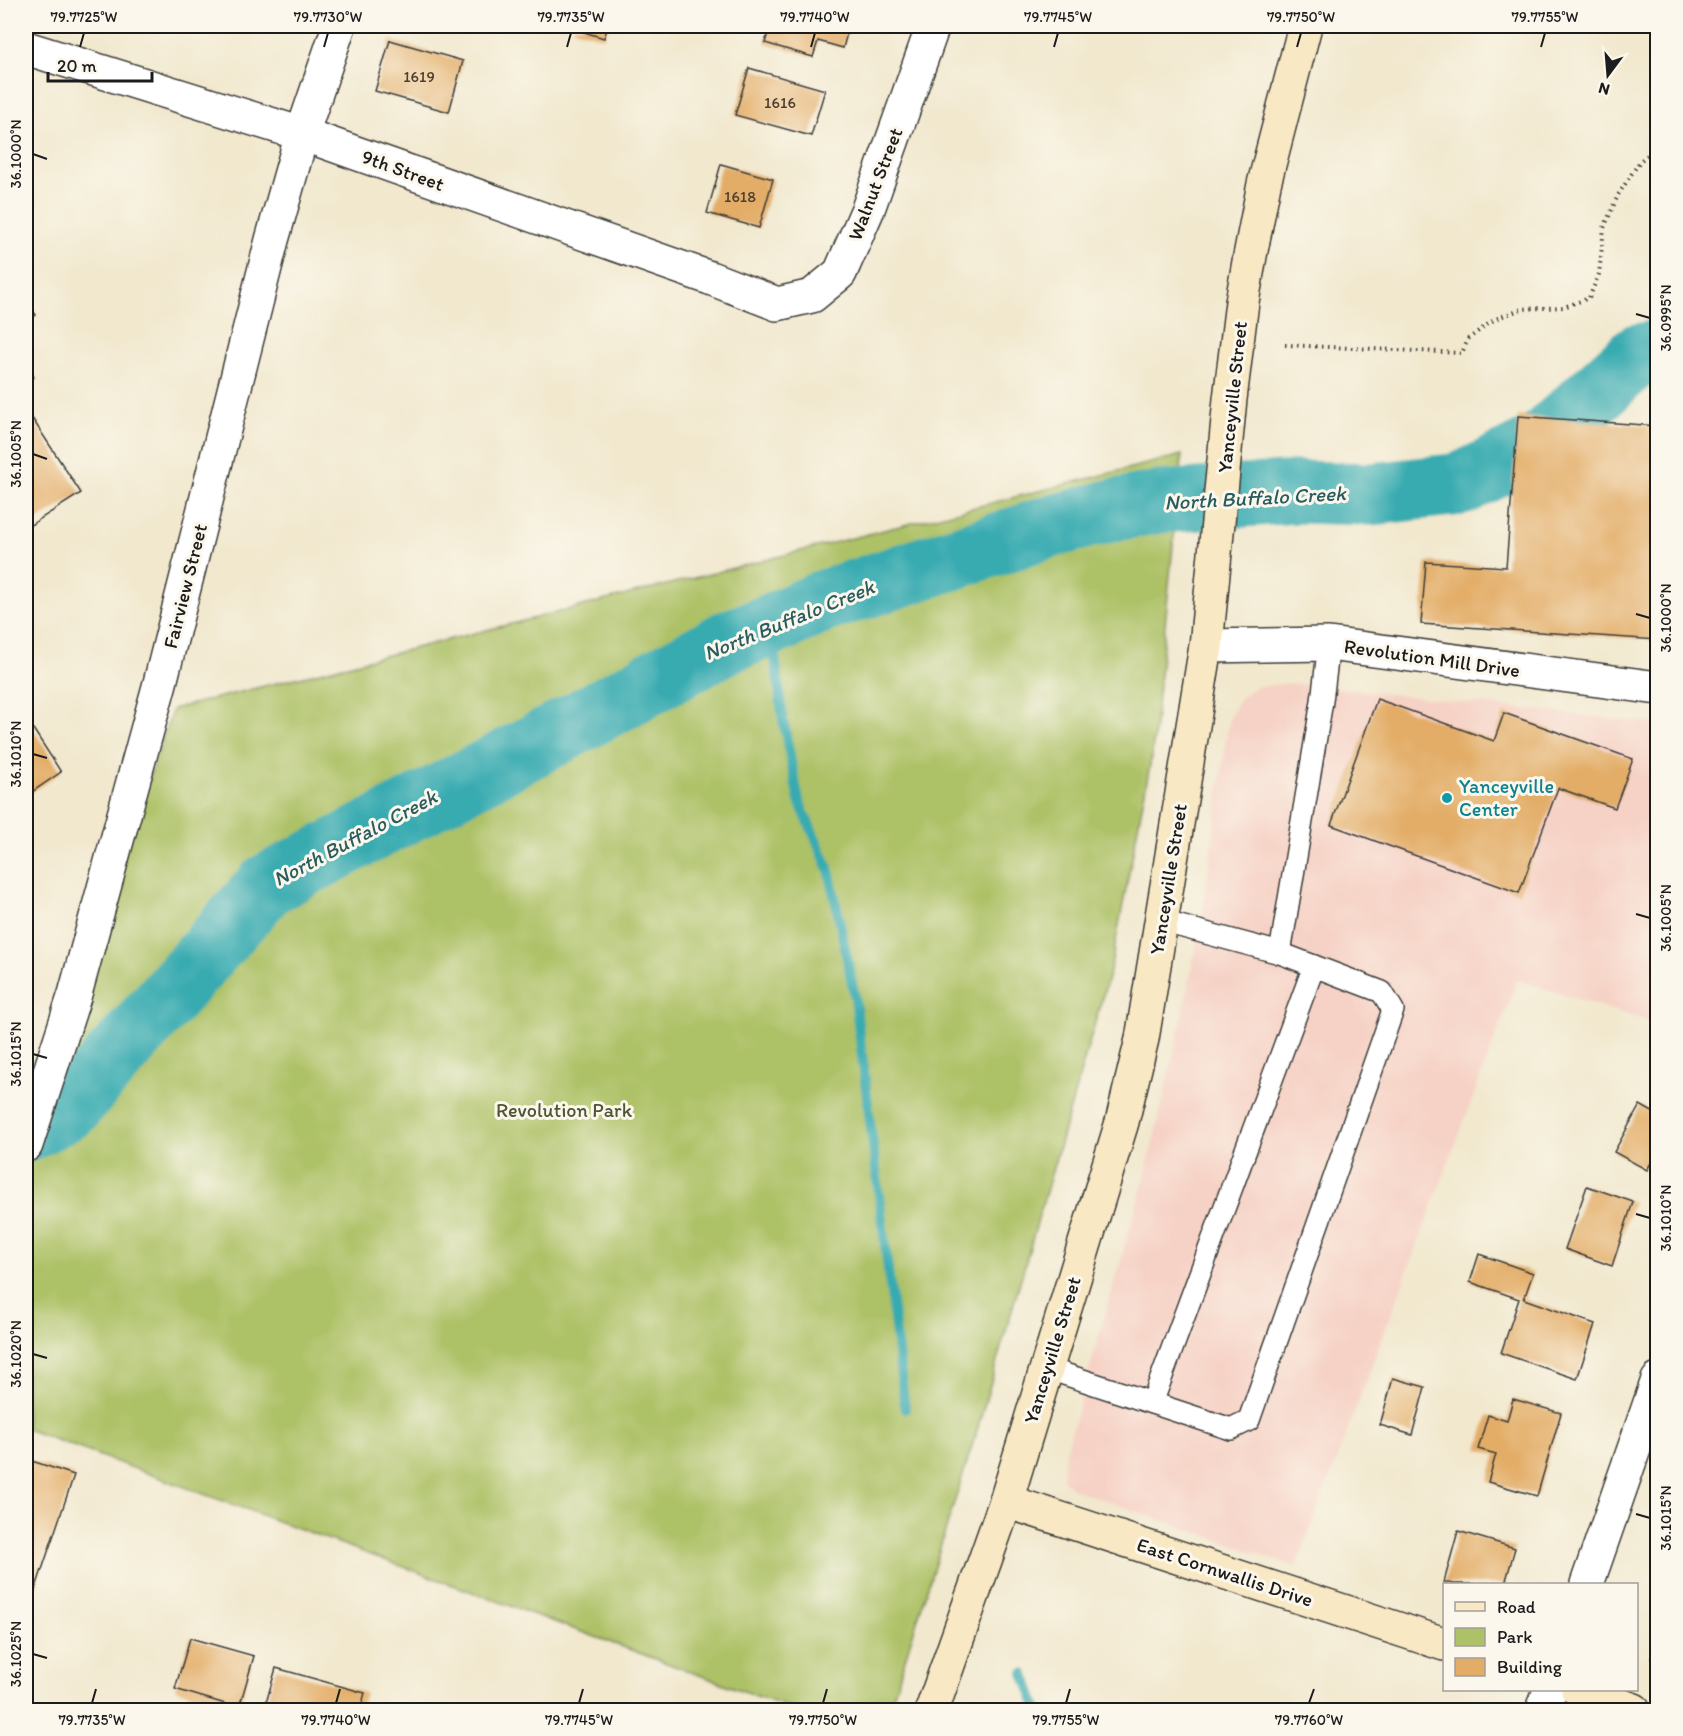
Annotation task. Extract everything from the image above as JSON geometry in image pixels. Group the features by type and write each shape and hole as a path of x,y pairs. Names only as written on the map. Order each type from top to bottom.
{"main road":[{"name":"Yanceyville Street","path":"932,1710 1006,1501 1122,1122 1142,1039 1206,646 1230,399 1242,302 1264,184 1305,26"},
{"name":"East Cornwallis Drive","path":"1006,1501 1443,1644"},
{"path":"1583,1691 1634,1710"}],"street":[{"name":"Fairview Street","path":"26,1145 75,994 160,683 269,252 302,134 339,26"},
{"name":"Walnut Street","path":"777,304 812,296 840,273 868,209 933,26"},
{"name":"9th Street","path":"26,48 302,134 710,278 777,304"},
{"name":"Revolution Mill Drive","path":"1206,646 1329,644 1658,688"},
{"path":"1587,1583 1658,1380"},
{"path":"1543,1710 1549,1691"}],"lane":[{"path":"1280,953 1329,644"},
{"path":"1046,1368 1231,1429 1248,1420 1393,1010 1382,992 1280,953 1161,921"},
{"path":"1152,1403 1314,966"}],"path":[{"path":"1285,345 1462,353 1468,339 1495,319 1522,309 1564,307 1589,298 1599,274 1604,228 1618,195 1640,161 1658,147"}],"shaded area":[{"path":"1291,683 1657,724 1657,1024 1517,980 1296,1567 1073,1489 1063,1479 1064,1458 1146,1172 1181,1022 1203,910 1229,719 1240,698 1256,687"}],"green space":[{"name":"Revolution Park","path":"1182,455 1152,755 1110,971 978,1427 889,1710 795,1710 26,1429 26,1175 75,994 173,709"}],"building":[{"path":"575,26 608,26 604,38 574,29"},
{"path":"770,26 849,26 843,48 818,41 813,57 765,43"},
{"path":"390,40 463,61 449,112 375,91"},
{"path":"749,68 825,90 811,136 735,115"},
{"path":"721,164 773,179 759,228 707,213"},
{"path":"26,302 36,315 26,324"},
{"path":"26,362 34,377 26,383"},
{"path":"26,409 81,493 26,528"},
{"path":"1518,416 1658,426 1658,640 1421,624 1426,562 1506,567"},
{"name":"Yanceyville Center","path":"1377,699 1494,741 1504,713 1633,759 1615,808 1558,788 1519,893 1331,825"},
{"path":"26,718 61,772 26,796"},
{"path":"1640,1105 1658,1115 1658,1151 1647,1170 1614,1152"},
{"path":"1587,1186 1633,1202 1612,1266 1565,1249"},
{"path":"1479,1254 1533,1273 1524,1299 1595,1324 1577,1379 1501,1353 1519,1299 1470,1282"},
{"path":"1393,1378 1425,1387 1412,1435 1380,1425"},
{"path":"1513,1399 1561,1413 1537,1496 1488,1482 1496,1454 1478,1449 1488,1415 1507,1421"},
{"path":"26,1459 74,1475 26,1617"},
{"path":"1458,1531 1515,1548 1505,1583 1444,1582"},
{"path":"1658,1637 1658,1661 1651,1659"},
{"path":"190,1638 254,1656 239,1708 175,1689"},
{"path":"276,1668 365,1693 360,1710 264,1710"}],"waterway":[{"name":"North Buffalo Creek","path":"26,1131 70,1108 267,885 727,642 824,601 1049,527 1110,511 1159,502 1297,492 1372,494 1461,484 1539,445 1638,355 1658,351"},
{"path":"771,625 783,720 799,801 829,869 855,998 905,1409"},
{"path":"1024,1673 1038,1710"}],"place":[{"name":"Yanceyville Center","path":"1447,798"}]}
